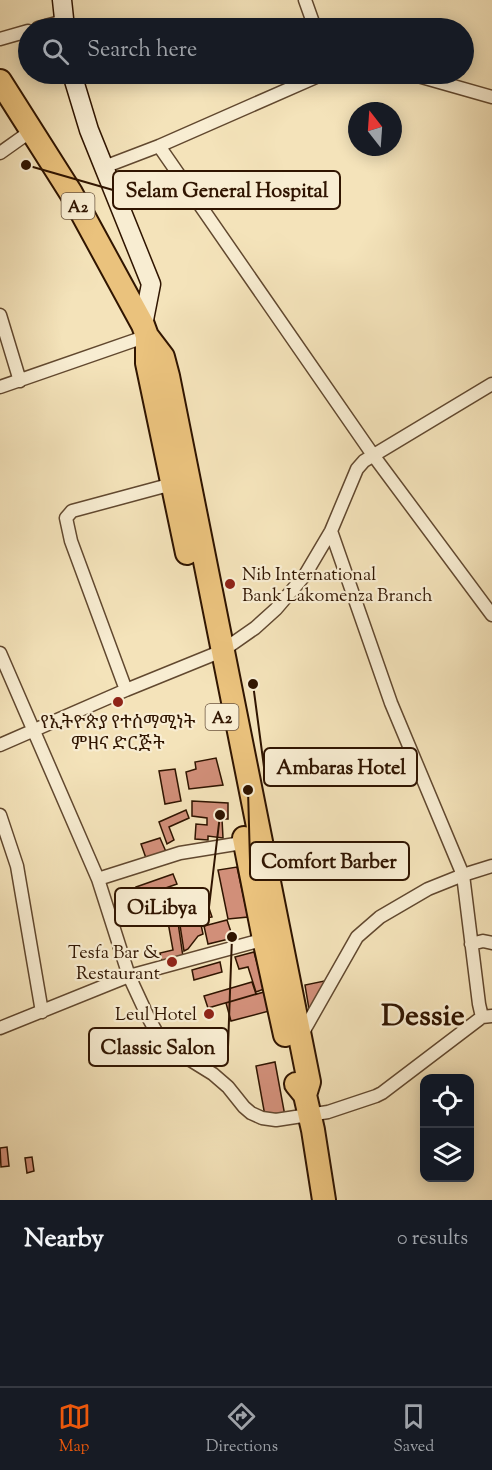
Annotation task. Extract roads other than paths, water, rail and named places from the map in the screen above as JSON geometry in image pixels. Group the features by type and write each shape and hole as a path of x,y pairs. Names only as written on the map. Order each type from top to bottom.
{"highway":[{"name":"A2","path":"0,81 71,193 145,330 163,357 168,375 181,482 215,654 293,1038 309,1082 309,1113 320,1187"}],"street":[{"path":"62,0 63,18"},
{"path":"304,0 311,18"},
{"path":"0,39 18,34"},
{"path":"0,387 145,330 151,284 89,130 75,84"},
{"path":"104,166 159,147 301,84"},
{"path":"446,84 492,97"},
{"path":"0,153 31,131"},
{"path":"159,147 373,455 490,608"},
{"path":"0,315 20,381"},
{"path":"0,745 215,654 255,628 276,609 305,575 331,531 357,470 364,461 492,384"},
{"path":"126,690 71,541 66,518 72,511 181,482"},
{"path":"0,653 99,879 129,976 158,1035 171,1048 213,1074 244,1107 262,1118 276,1120 309,1113 328,1112 382,1093 487,1017 479,1004 463,875 391,703 331,531"},
{"path":"0,815 17,866 42,1012"},
{"path":"99,879 180,853 253,842"},
{"path":"293,1038 357,938 380,917 428,889 492,866"},
{"path":"0,1028 129,976 272,937"},
{"path":"471,944 483,941 492,943"}],"place":[{"name":"Selam General Hospital","path":"26,165"},
{"name":"Nib International Bank Lakomenza Branch","path":"230,584"},
{"name":"Ambaras Hotel","path":"253,684"},
{"name":"የኢትዮጵያ የተስማሚነት ምዘና ድርጅት","path":"118,702"},
{"name":"Comfort Barber","path":"248,790"},
{"name":"OiLibya","path":"220,815"},
{"name":"Classic Salon","path":"232,937"},
{"name":"Tesfa Bar & Restaurant","path":"172,962"},
{"name":"Leul Hotel","path":"209,1014"}],"district":[{"name":"Dessie","path":"423,1015"}]}
